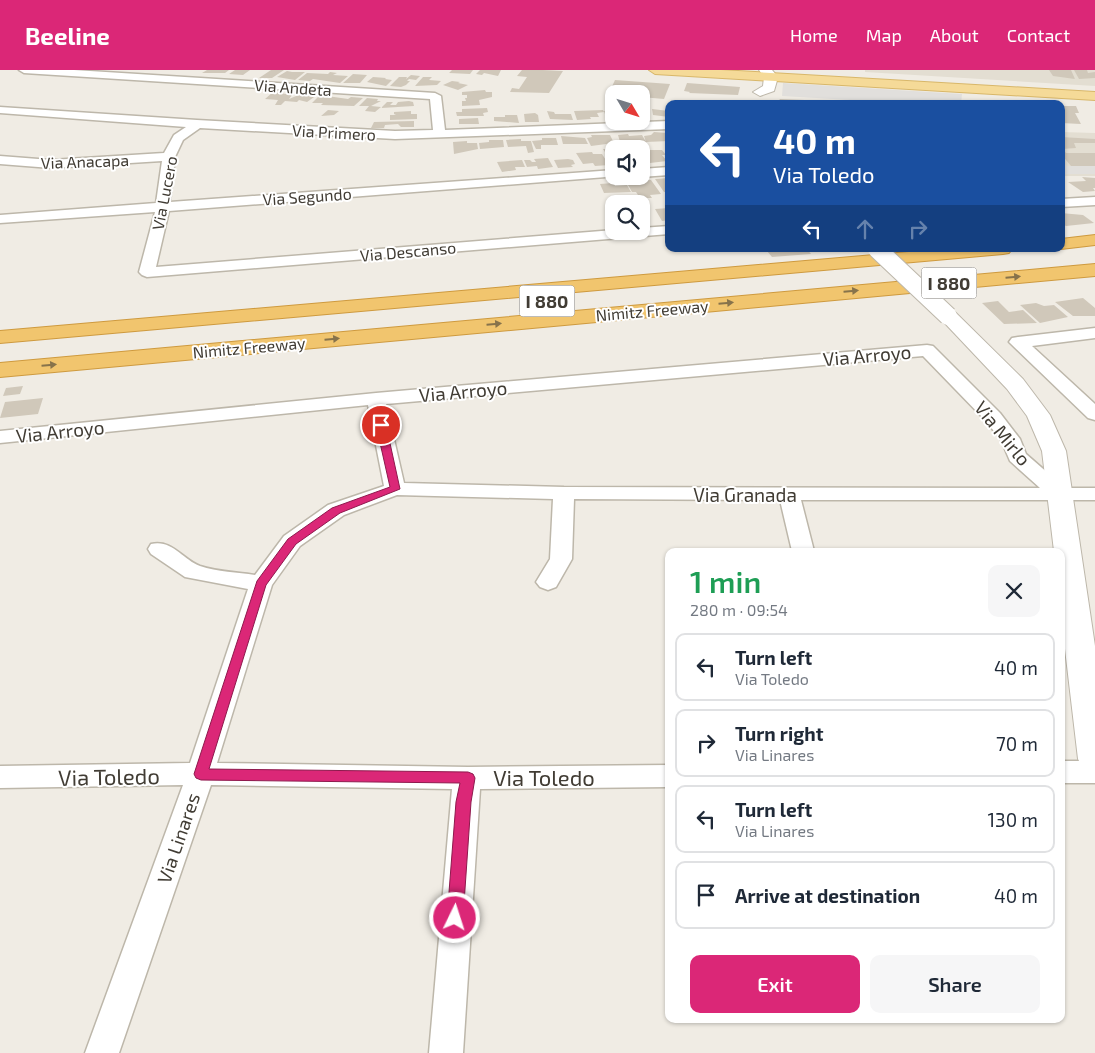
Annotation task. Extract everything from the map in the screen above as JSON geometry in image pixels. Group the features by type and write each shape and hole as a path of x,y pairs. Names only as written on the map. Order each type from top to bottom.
{"highway":[{"path":"1065,244 1095,240"},
{"name":"Nimitz Freeway","path":"0,337 970,252"},
{"name":"I 880","path":"0,350 1095,252"},
{"name":"Nimitz Freeway","path":"0,370 1095,270"}],"main road":[{"path":"655,70 764,73 1095,96"},
{"path":"790,70 1095,88"}],"street":[{"name":"Via Andeta","path":"24,70 435,96 439,133"},
{"path":"760,98 769,88 764,73"},
{"name":"Via Primero","path":"0,110 197,124 395,135 665,125"},
{"name":"Via Lucero","path":"148,272 170,157 178,138 197,124"},
{"name":"Via Anacapa","path":"0,160 51,164 170,157"},
{"path":"650,172 665,171"},
{"name":"Via Segundo","path":"1,220 162,206 605,175"},
{"path":"1065,203 1095,201"},
{"name":"Via Descanso","path":"148,272 665,230"},
{"path":"880,252 948,316 1014,384 1038,415 1054,451 1095,759"},
{"path":"1095,333 1018,342 1095,414"},
{"name":"Via Mirlo","path":"927,350 993,416 1010,440 1017,457 1059,493"},
{"name":"Via Arroyo","path":"0,437 376,399 927,350"},
{"path":"376,399 395,489"},
{"name":"Via Granada","path":"395,489 564,493 1095,494"},
{"name":"Via Linares","path":"99,1053 201,774 261,584 292,541 336,510 395,489"},
{"path":"548,582 561,559 564,493"},
{"path":"789,494 802,548"},
{"path":"158,549 193,572 261,584"},
{"path":"1065,772 1095,772"},
{"name":"Via Toledo","path":"0,777 201,774 468,778 665,776"},
{"path":"446,1053 464,802 468,778"}],"shaded area":[{"path":"865,70 1095,70 1095,86 865,72"},
{"path":"783,83 962,94 961,100 850,100 782,96"},
{"path":"1065,132 1095,133 1095,176 1065,176"},
{"path":"1065,165 1095,166 1095,174 1065,174"}],"building":[{"path":"207,70 229,70 225,73 202,73"},
{"path":"235,70 250,70 243,75 229,74"},
{"path":"271,70 284,70 272,78 259,78"},
{"path":"452,70 473,70 470,74 449,73"},
{"path":"480,70 501,70 498,76 484,73 482,75 476,74"},
{"path":"522,70 563,71 549,93 510,92 512,88 519,89 527,77 517,76"},
{"path":"1049,70 1071,70 1075,79 1053,76"},
{"path":"1074,70 1087,70 1088,73 1095,72 1095,78 1079,79"},
{"path":"287,71 305,72 295,80 277,77"},
{"path":"330,72 337,73 333,75 348,76 340,83 313,79 310,81 298,80 307,73 328,74"},
{"path":"353,74 367,75 360,83 343,83"},
{"path":"411,75 420,76 416,80 409,79 407,81 410,81 406,85 401,87 390,86 399,77 407,77 406,79"},
{"path":"373,77 392,80 386,86 367,82"},
{"path":"423,77 432,77 429,80 441,81 437,85 415,86"},
{"path":"615,80 670,84 664,99 650,98 650,85 613,85"},
{"path":"452,81 468,85 458,90 443,85"},
{"path":"687,83 740,87 738,95 689,93 684,91"},
{"path":"485,90 486,92 492,92 492,97 479,100 480,105 462,106 462,101 466,101 467,95 462,95 462,92"},
{"path":"273,92 292,95 289,99 301,94 317,95 307,102 299,100 297,102 285,101 281,105 275,105 278,100 265,99"},
{"path":"320,95 348,99 351,97 363,98 354,106 312,103"},
{"path":"367,98 378,99 377,101 381,101 371,106 381,107 375,112 365,111 369,106 359,106"},
{"path":"387,102 393,102 390,105 396,105 398,102 413,102 414,106 381,108"},
{"path":"1065,106 1076,106 1079,113 1075,113 1081,124 1065,123"},
{"path":"487,108 488,112 483,113 484,116 457,116 456,112 462,112 462,109"},
{"path":"652,109 665,111 665,116 653,115"},
{"path":"328,110 339,111 334,115 321,116"},
{"path":"603,110 604,112 597,113 599,117 577,120 574,111"},
{"path":"411,111 411,114 417,114 417,119 390,120 390,115 396,115 394,112"},
{"path":"547,111 554,112 555,114 571,114 573,120 550,119"},
{"path":"535,113 538,115 539,122 525,122 524,114"},
{"path":"505,115 517,115 519,123 494,121 494,117 505,117"},
{"path":"478,118 479,124 459,124 459,119"},
{"path":"414,121 414,127 401,127 398,124 385,125 384,128 371,128 374,122"},
{"path":"654,132 665,133 665,141 650,142 650,140 645,140 644,136 651,135"},
{"path":"591,135 610,135 612,140 605,140 605,144 591,146 587,138 592,137"},
{"path":"618,135 642,135 645,140 620,140"},
{"path":"561,136 585,138 588,144 563,144"},
{"path":"1065,137 1095,139 1095,143 1074,143 1076,148 1065,149"},
{"path":"542,138 556,138 558,145 541,145 541,149 536,149 532,141 542,140"},
{"path":"521,139 521,141 531,141 534,152 528,153 526,146 508,147 506,140"},
{"path":"489,140 503,140 504,147 480,149 479,143 489,142"},
{"path":"467,141 467,143 477,143 478,149 454,154 453,142"},
{"path":"650,150 662,150 665,154 662,155 665,161 650,163"},
{"path":"592,152 593,154 602,154 605,159 605,165 595,166 593,163 583,164 576,153"},
{"path":"1065,152 1095,153 1095,166 1071,166 1065,159"},
{"path":"548,158 553,167 538,169 537,166 527,167 524,160 536,162 534,159"},
{"path":"522,160 525,167 515,167 516,170 502,172 497,162"},
{"path":"554,160 573,160 575,164 571,165 573,167 558,168"},
{"path":"1082,177 1095,178 1095,188 1093,188 1095,191 1083,192 1068,182 1086,181"},
{"path":"665,178 665,192 664,192 655,179"},
{"path":"650,180 661,194 638,195 636,192 632,192 628,185 650,185"},
{"path":"600,184 627,185 631,192 604,193"},
{"path":"665,208 665,221 662,221 655,209"},
{"path":"1065,213 1083,215 1094,223 1066,226"},
{"path":"768,252 809,252 811,254 772,257"},
{"path":"1083,298 1095,308 1095,316 1073,316 1055,302"},
{"path":"998,301 1009,312 1023,310 1037,323 1004,324 982,303"},
{"path":"1036,303 1044,306 1054,305 1068,317 1040,323 1020,305"},
{"path":"23,386 20,394 3,396 6,388"},
{"path":"43,398 38,414 0,418 5,402"}],"route":[{"path":"381,425 395,489 336,510 292,541 261,584 201,774 468,778 464,802 455,918"}]}
